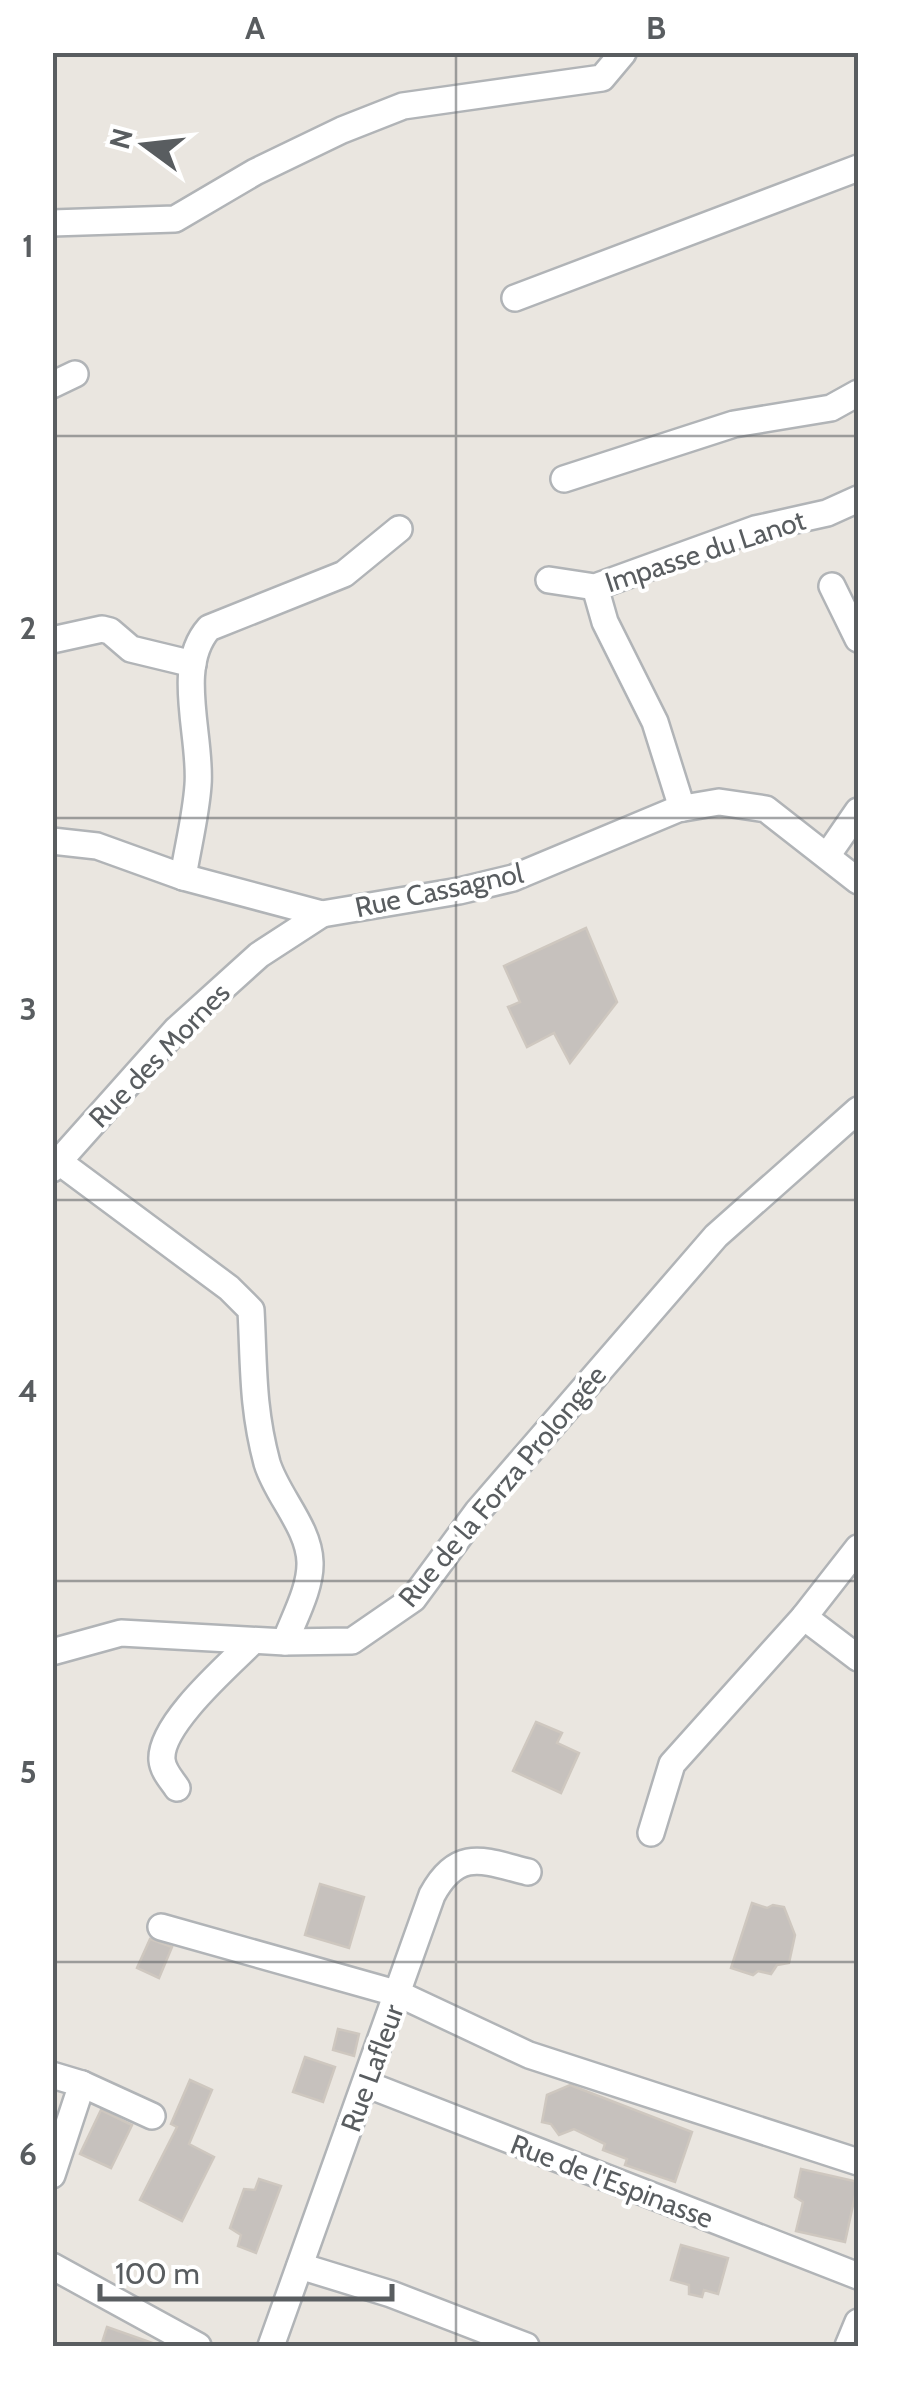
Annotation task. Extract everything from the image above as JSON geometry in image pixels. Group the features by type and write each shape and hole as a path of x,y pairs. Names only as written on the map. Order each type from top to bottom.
{"street":[{"path":"52,223 176,219 255,172 403,106 602,78 622,53 631,52"},
{"path":"515,298 858,168"},
{"path":"564,479 734,424 831,408 858,392"},
{"name":"Impasse du Lanot","path":"549,580 595,587 755,529 827,514 858,499"},
{"path":"183,876 199,782 193,664 198,641 209,628 344,574 399,529"},
{"path":"832,586 858,638"},
{"path":"595,587 604,622 656,722 682,808"},
{"path":"52,640 102,629 131,649 193,664"},
{"name":"Rue Cassagnol","path":"52,840 98,846 183,876 322,914 513,878 682,808 719,802 766,808 858,881"},
{"path":"828,856 858,811"},
{"name":"Rue des Mornes","path":"55,1165 176,1030 259,955 322,914"},
{"name":"Rue de la Forza Prolongée","path":"52,1652 121,1633 253,1641 352,1641 413,1599 478,1511 716,1236 858,1110"},
{"path":"55,1165 228,1288 251,1310 252,1380 268,1468 304,1536 310,1558 309,1576 285,1642"},
{"path":"651,1833 672,1764 804,1617 858,1548"},
{"path":"804,1617 858,1658"},
{"path":"177,1788 164,1771 161,1756 167,1737 184,1712 253,1641"},
{"name":"Rue Lafleur","path":"271,2346 432,1895 443,1874 458,1864 479,1860 528,1872"},
{"path":"161,1927 399,1994 529,2055 858,2162"},
{"path":"52,2075 82,2084 152,2116"},
{"path":"52,2175 82,2084"},
{"name":"Rue de l'Espinasse","path":"366,2084 858,2276"},
{"path":"52,2266 198,2346"},
{"path":"300,2266 390,2294 526,2346"},
{"path":"848,2346 858,2322"}],"building":[{"path":"586,928 617,1002 570,1063 554,1033 527,1047 508,1007 520,1002 504,966"},
{"path":"536,1722 562,1733 557,1743 579,1753 561,1793 513,1771"},
{"path":"320,1884 364,1897 349,1948 305,1935"},
{"path":"752,1903 767,1908 784,1907 795,1935 789,1963 777,1965 771,1974 758,1971 753,1975 731,1968"},
{"path":"150,1939 172,1947 159,1978 137,1968"},
{"path":"338,2029 359,2034 354,2056 333,2050"},
{"path":"305,2057 335,2067 323,2102 293,2092"},
{"path":"190,2080 212,2090 189,2144 214,2157 182,2221 140,2200 177,2127 171,2124"},
{"path":"570,2085 692,2132 675,2182 625,2165 627,2159 603,2150 605,2144 574,2129 559,2135 551,2124 542,2122 547,2095"},
{"path":"101,2110 132,2125 111,2168 80,2154"},
{"path":"801,2169 858,2182 845,2242 796,2231 803,2202 795,2197"},
{"path":"259,2179 281,2186 256,2253 238,2246 241,2235 230,2228 244,2189 255,2190"},
{"path":"681,2245 728,2258 718,2294 704,2290 702,2297 689,2294 689,2285 671,2280"},
{"path":"107,2327 155,2344 155,2346 101,2346"}]}
